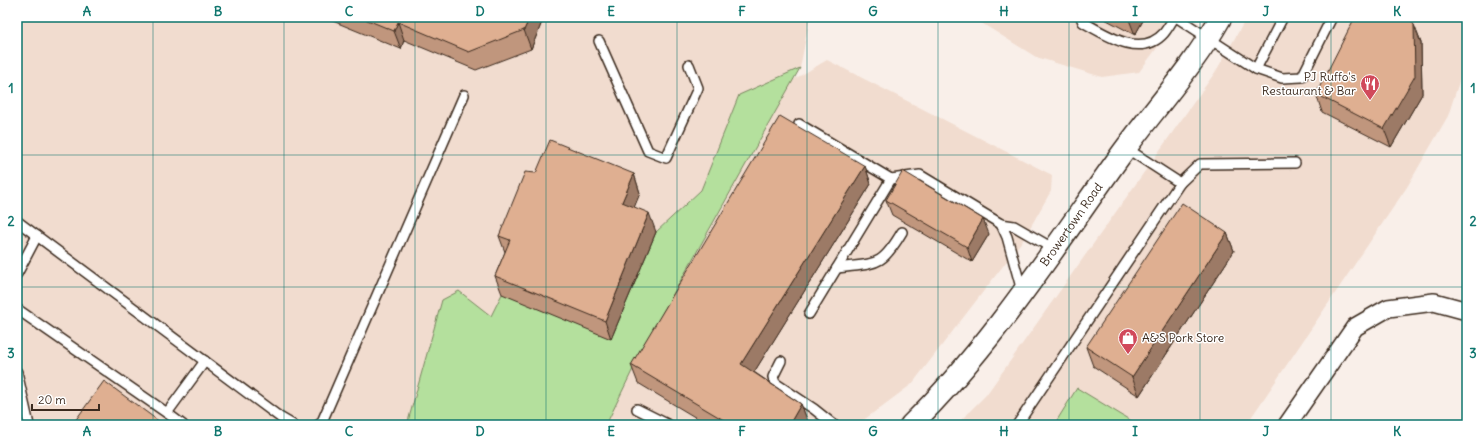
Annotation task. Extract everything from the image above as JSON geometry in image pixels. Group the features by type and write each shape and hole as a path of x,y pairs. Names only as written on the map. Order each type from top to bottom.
{"street":[{"name":"Browertown Road","path":"911,425 962,371 1054,249 1126,148 1175,85 1221,17"},
{"path":"1287,425 1355,327 1388,308 1434,302 1467,311"}],"lane":[{"path":"1081,17 1083,22 1117,42 1137,45 1154,41 1164,33 1175,17 1256,69 1282,78 1302,77 1332,17"},
{"path":"1256,69 1283,17"},
{"path":"599,41 648,151 666,158 698,88 689,65"},
{"path":"318,425 321,424 464,95"},
{"path":"800,124 891,179 920,174 1001,224 1014,226 1054,249"},
{"path":"1126,148 1180,183"},
{"path":"1017,425 1180,183 1200,164 1295,163"},
{"path":"809,314 891,179"},
{"path":"17,221 293,425"},
{"path":"1001,224 1007,237 1022,292"},
{"path":"837,268 879,261 891,250 902,232"},
{"path":"17,274 37,236"},
{"path":"17,309 182,425"},
{"path":"167,413 205,361"},
{"path":"781,361 773,376 775,383 814,409 834,425"},
{"path":"17,372 28,425"},
{"path":"637,409 668,425"}],"shaded area":[{"path":"17,17 810,17 800,68 739,96 701,190 656,232 502,294 492,316 442,300 407,425 17,425"},
{"path":"972,17 1180,17 1139,72 1102,77 1036,57"},
{"path":"1247,17 1467,17 1467,57 1448,116 1407,187 1246,425 1138,425 1077,389 1054,425 956,425 986,395 1216,71"},
{"path":"827,60 1052,175 1051,191 1023,240 912,384 857,425 606,425 645,344 793,80"}],"green space":[{"path":"800,68 645,344 606,425 407,425 442,300 459,291 491,316 502,294 656,232 701,190 739,95"},
{"path":"1077,388 1138,425 1054,425"}],"building":[{"path":"360,17 530,17 524,30 469,52 398,22 394,31"},
{"path":"1355,17 1409,17 1414,25 1415,76 1384,129 1316,94"},
{"path":"780,116 865,166 741,364 801,404 789,425 732,425 631,365"},
{"path":"550,140 634,174 622,202 649,213 605,321 495,276 510,240 499,236 525,172 536,173"},
{"path":"903,171 983,219 967,247 886,200"},
{"path":"1182,203 1227,233 1132,377 1086,347"},
{"path":"104,381 164,425 72,425"}],"place":[{"name":"PJ Ruffo's Restaurant & Bar","path":"1370,101"},
{"name":"A&S Pork Store","path":"1128,355"}]}
